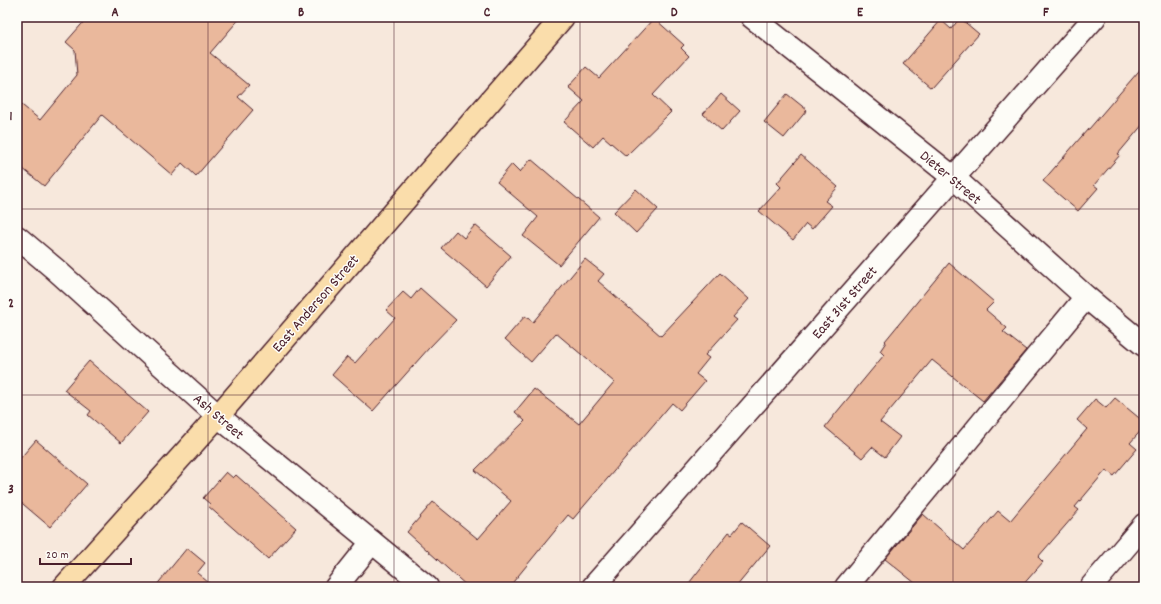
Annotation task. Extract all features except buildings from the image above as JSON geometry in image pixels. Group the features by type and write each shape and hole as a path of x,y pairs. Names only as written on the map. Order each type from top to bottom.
{"main road":[{"name":"East Anderson Street","path":"64,587 218,416 563,17"}],"street":[{"name":"Dieter Street","path":"752,17 954,178 1086,297 1144,345"},
{"name":"East 31st Street","path":"593,587 1095,17"},
{"name":"Ash Street","path":"17,237 55,269 218,416 427,587"},
{"path":"846,587 1086,297"},
{"path":"1091,587 1144,525"},
{"path":"336,587 372,542"}]}
